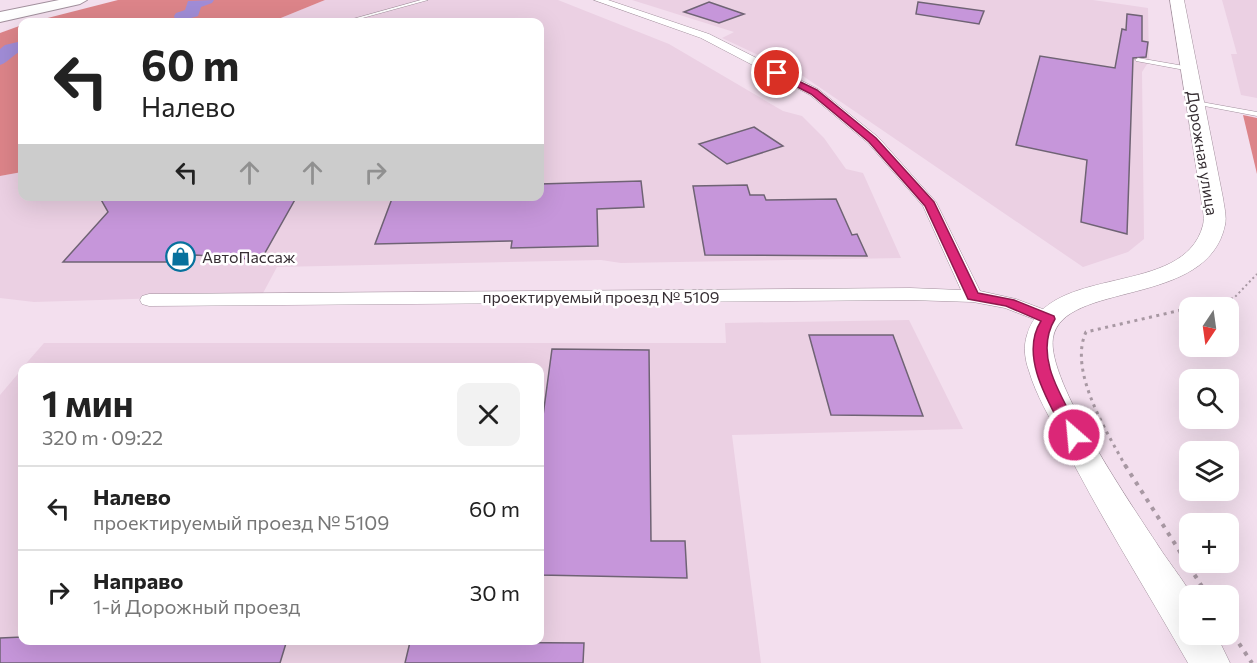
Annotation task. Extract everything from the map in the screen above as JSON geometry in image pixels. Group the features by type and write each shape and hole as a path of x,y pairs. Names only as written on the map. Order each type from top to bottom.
{"main road":[{"path":"0,7 37,0"},
{"path":"0,17 80,0"},
{"name":"Дорожная улица","path":"1049,319 1063,307 1084,298 1163,276 1187,263 1206,247 1214,225 1212,198 1177,0"},
{"path":"1049,319 1040,332 1039,354 1049,385 1082,451 1179,612"},
{"path":"1199,645 1210,663"}],"street":[{"path":"599,0 705,36 814,92 873,140 930,205 973,296"},
{"name":"проектируемый проезд № 5109","path":"149,300 898,294 973,296 1009,303 1049,319"}],"lane":[{"path":"359,18 426,0"},
{"path":"520,0 529,0"},
{"path":"1138,60 1190,69"},
{"path":"1196,103 1257,114"}],"path":[{"path":"1235,297 1257,274"},
{"path":"1179,311 1086,332 1080,346 1082,369 1093,405 1146,501 1201,585"},
{"path":"1239,644 1252,663"}],"shaded area":[{"path":"118,0 325,0 281,18 48,18"},
{"path":"325,0 558,0 669,44 783,111 802,116 824,138 846,169 863,173 901,258 621,263 601,260 277,267 262,295 34,302 0,298 0,176 18,173 18,201 544,201 544,18 281,18"},
{"path":"632,0 1093,0 1148,8 1149,61 1142,72 1144,239 1128,252 1083,267 803,76 722,38 734,32"},
{"path":"1222,0 1257,0 1257,98 1241,95 1231,54 1237,54"},
{"path":"18,26 18,173 0,176 0,33"},
{"path":"1243,115 1257,118 1257,174"},
{"path":"909,320 963,429 732,435 761,663 0,663 0,395 18,374 18,645 544,645 544,363 26,363 44,343 726,343 725,323"}],"building":[{"path":"709,2 744,14 719,23 684,12"},
{"path":"918,2 984,11 979,24 916,14"},
{"path":"1127,14 1142,16 1142,41 1148,42 1146,57 1133,58 1127,234 1081,222 1087,160 1016,145 1040,56 1115,68 1122,29 1126,30"},
{"path":"754,127 783,146 727,164 699,144"},
{"path":"641,181 644,207 597,209 598,246 511,248 512,241 375,244 391,201 544,201 544,184"},
{"path":"747,185 750,195 764,195 766,200 836,199 852,235 857,234 867,256 705,255 693,186"},
{"path":"102,201 294,201 261,260 196,255 173,262 63,262 108,212"},
{"path":"809,335 893,335 923,416 831,415"},
{"path":"552,349 649,350 651,541 685,541 687,578 544,575 544,408"},
{"path":"18,637 18,645 285,645 280,663 0,663 0,638"},
{"path":"584,643 583,663 405,663 409,645"}],"waterway":[{"path":"183,18 182,16 192,13 194,4 206,0"},
{"path":"0,59 11,49 18,47"}],"place":[{"name":"АвтоПассаж","path":"181,256"}],"route":[{"path":"777,73 814,92 873,140 930,205 973,296 1009,303 1049,319 1040,332 1039,354 1049,385 1074,435"}]}
